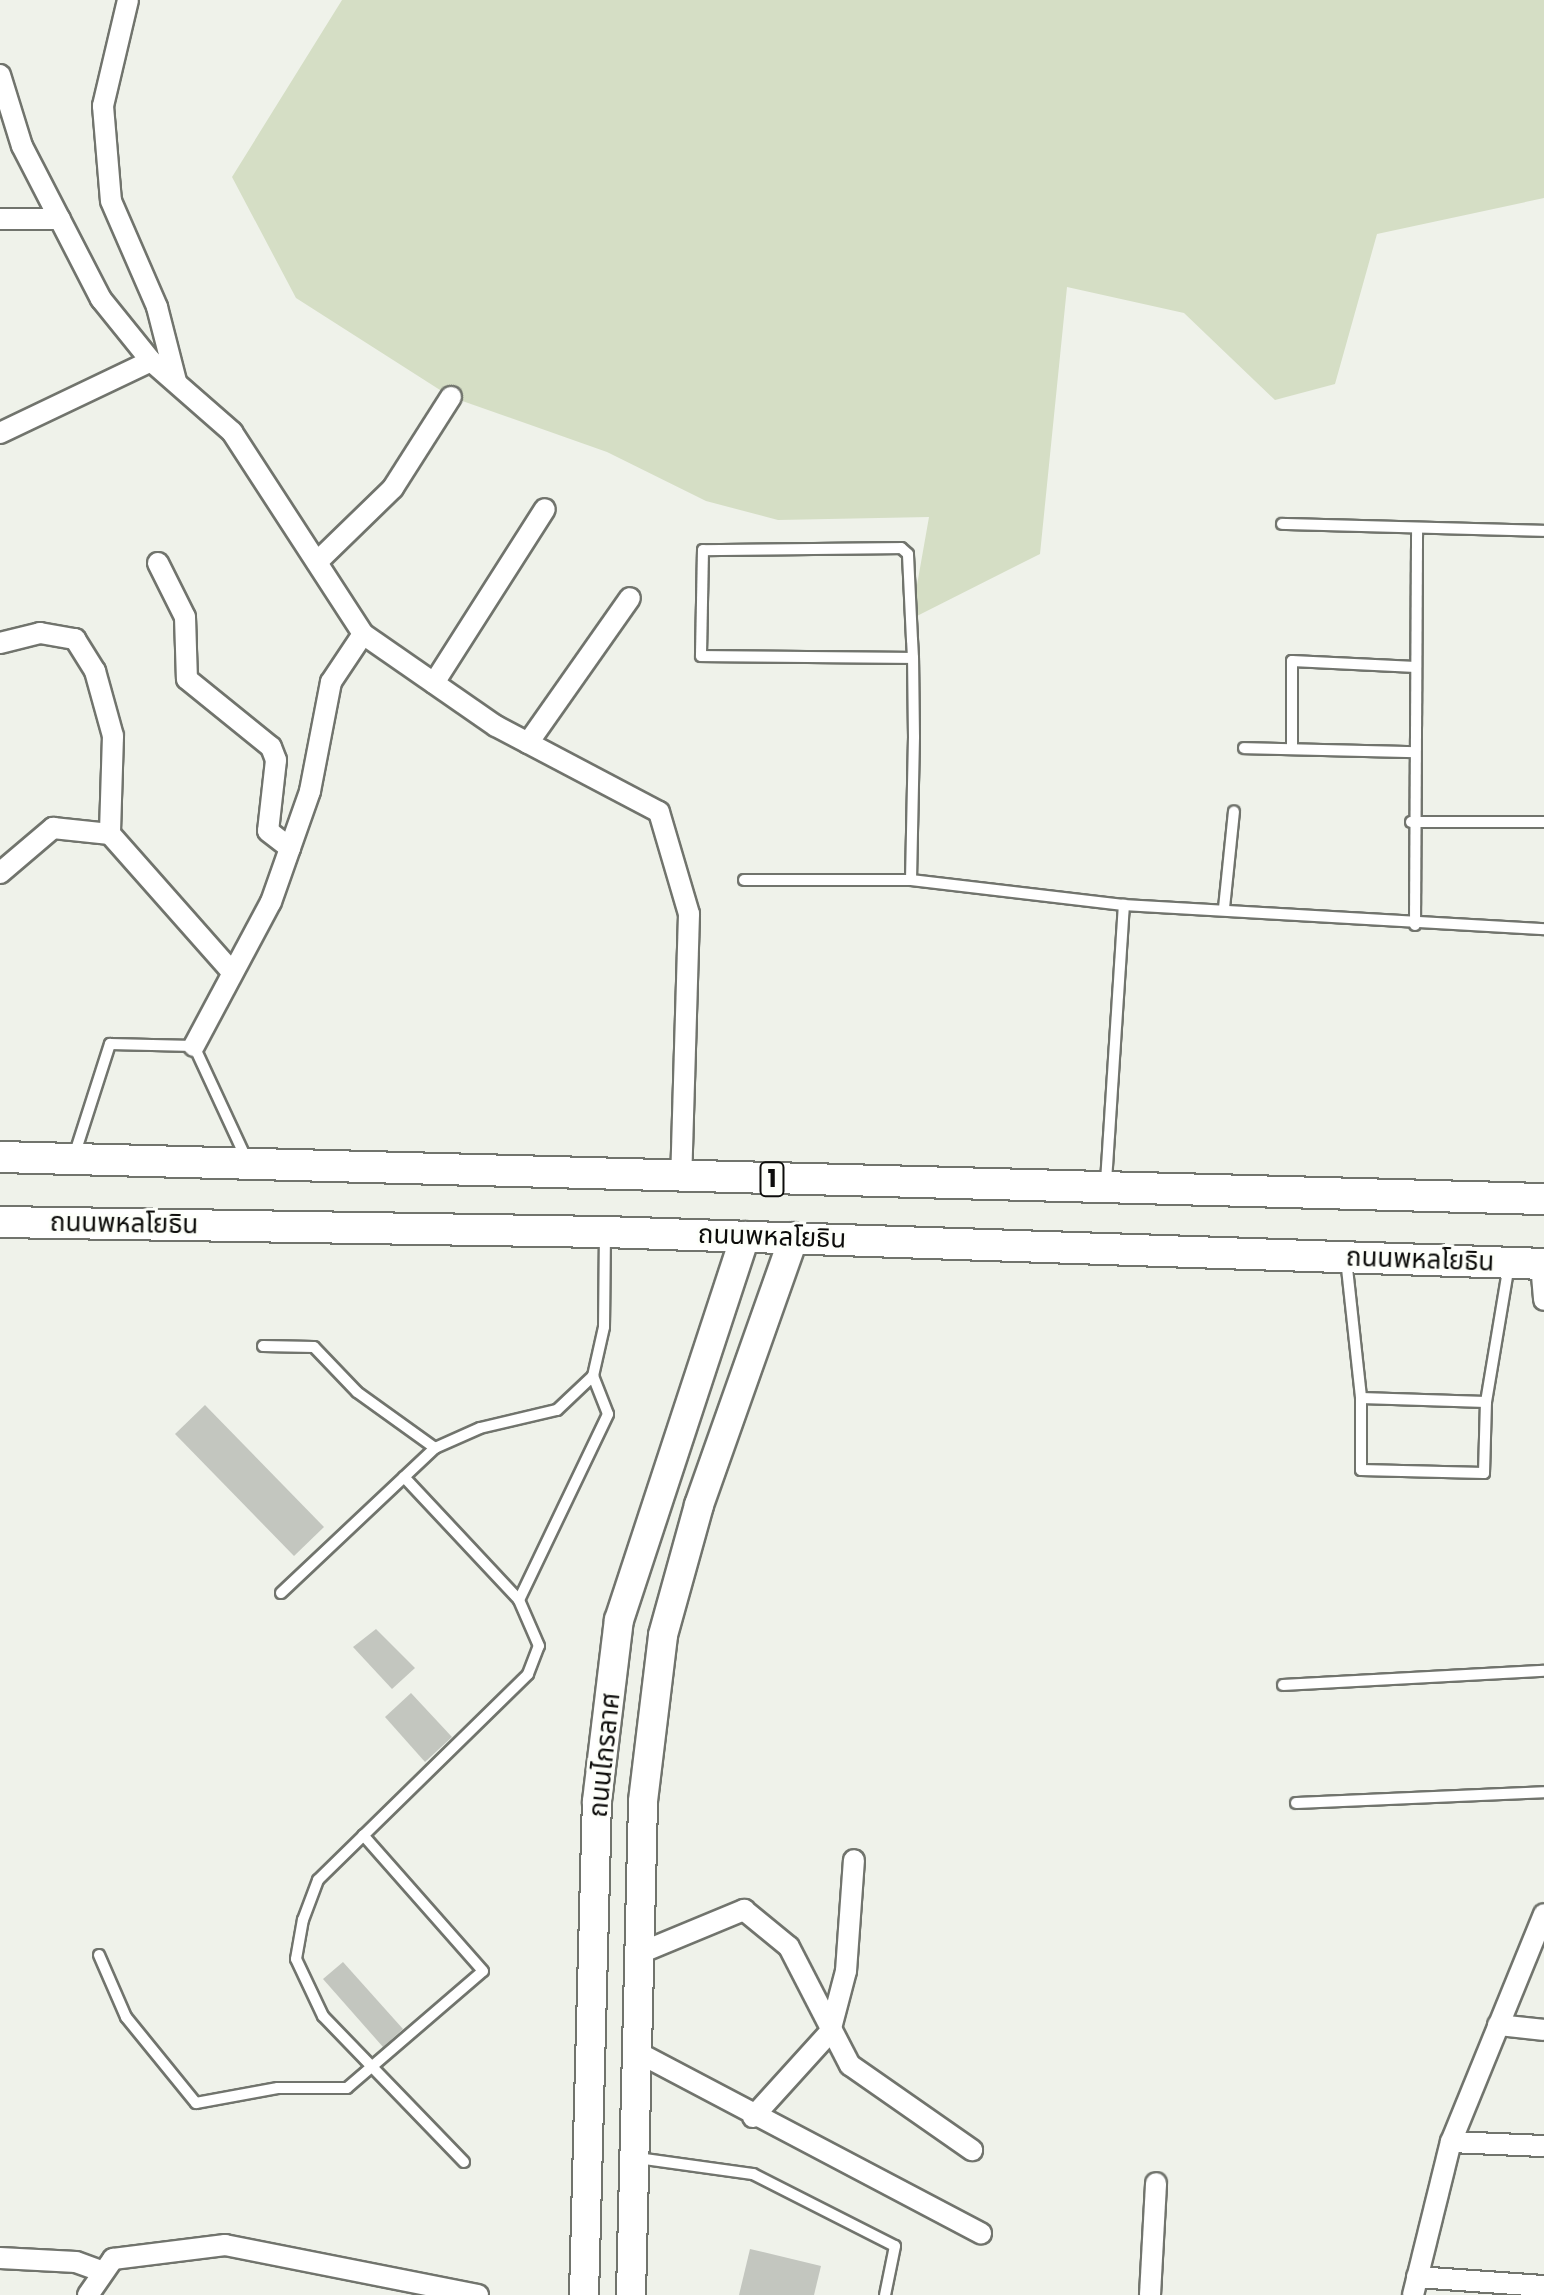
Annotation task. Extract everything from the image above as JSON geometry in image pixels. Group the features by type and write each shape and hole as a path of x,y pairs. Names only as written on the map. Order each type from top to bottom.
{"main road":[{"name":"1","path":"0,1157 247,1161 1544,1199"},
{"name":"ถนนพหลโยธิน","path":"4,1227 605,1232 1542,1264"},
{"name":"ถนนไกรลาศ","path":"584,2295 597,1801 619,1620 745,1236"},
{"name":"ถนนไกรลาศ","path":"631,2295 643,1801 663,1635 699,1505 794,1237"}],"street":[{"path":"128,0 103,106 111,201 157,307 176,381"},
{"path":"0,75 22,146 101,299 151,361 232,432 363,634 528,743 659,812 681,869 689,914 681,1176"},
{"path":"0,219 60,219"},
{"path":"4,424 151,361"},
{"path":"317,562 393,488 451,397"},
{"path":"434,683 545,509"},
{"path":"158,563 185,617 187,679 271,747 276,760 268,831 290,848"},
{"path":"528,743 630,598"},
{"path":"0,643 40,633 75,639 95,671 113,736 110,834"},
{"path":"194,1046 231,971 271,902 310,791 331,682 363,634"},
{"path":"0,873 53,828 110,834 231,971"},
{"path":"1542,1264 1544,1300"},
{"path":"753,2117 830,2032 846,1971 854,1860"},
{"path":"640,1953 744,1910 789,1947 830,2032 850,2065 972,2150"},
{"path":"1544,1914 1451,2142 1415,2286 1484,2289 1544,2286"},
{"path":"1498,2025 1544,2030"},
{"path":"637,2052 753,2117 981,2233"},
{"path":"1451,2142 1544,2146"},
{"path":"1150,2295 1156,2183"},
{"path":"88,2295 113,2259 163,2247 225,2245 478,2295"},
{"path":"0,2258 76,2262 103,2272"}],"lane":[{"path":"1282,524 1544,531"},
{"path":"1415,925 1411,822 1417,528"},
{"path":"911,880 913,658 908,554 901,548 703,550 701,656 913,658"},
{"path":"1292,749 1292,661 1416,667"},
{"path":"1244,748 1412,752"},
{"path":"1224,908 1234,812"},
{"path":"1411,822 1544,822"},
{"path":"744,880 911,880 1124,905 1224,908 1415,925 1544,929"},
{"path":"1106,1188 1124,905"},
{"path":"73,1158 110,1044 194,1046 247,1161"},
{"path":"281,1593 435,1448 480,1428 557,1410 593,1376 604,1327 605,1232"},
{"path":"1345,1257 1361,1398 1361,1470 1484,1473 1486,1402 1509,1263"},
{"path":"263,1346 314,1347 357,1392 435,1448"},
{"path":"519,1600 608,1414 593,1376"},
{"path":"1361,1398 1486,1402"},
{"path":"404,1477 519,1600 539,1646 528,1674 318,1880 296,1959 323,2016 464,2162"},
{"path":"1283,1685 1544,1671"},
{"path":"1296,1803 1544,1792"},
{"path":"99,1955 126,2017 196,2103 278,2088 347,2088 375,2070 483,1971 363,1835"},
{"path":"633,2158 753,2174 895,2246 885,2295"}],"green space":[{"path":"342,0 1544,0 1544,198 1377,234 1335,384 1275,400 1184,313 1067,287 1040,554 911,619 929,517 778,520 706,501 607,452 451,397 296,298 232,177"}],"building":[{"path":"205,1405 324,1527 294,1556 175,1434"},
{"path":"376,1629 415,1668 392,1689 353,1647"},
{"path":"411,1693 452,1737 425,1762 385,1717"},
{"path":"343,1962 403,2029 383,2047 323,1979"},
{"path":"750,2249 821,2266 814,2295 739,2295"}]}
